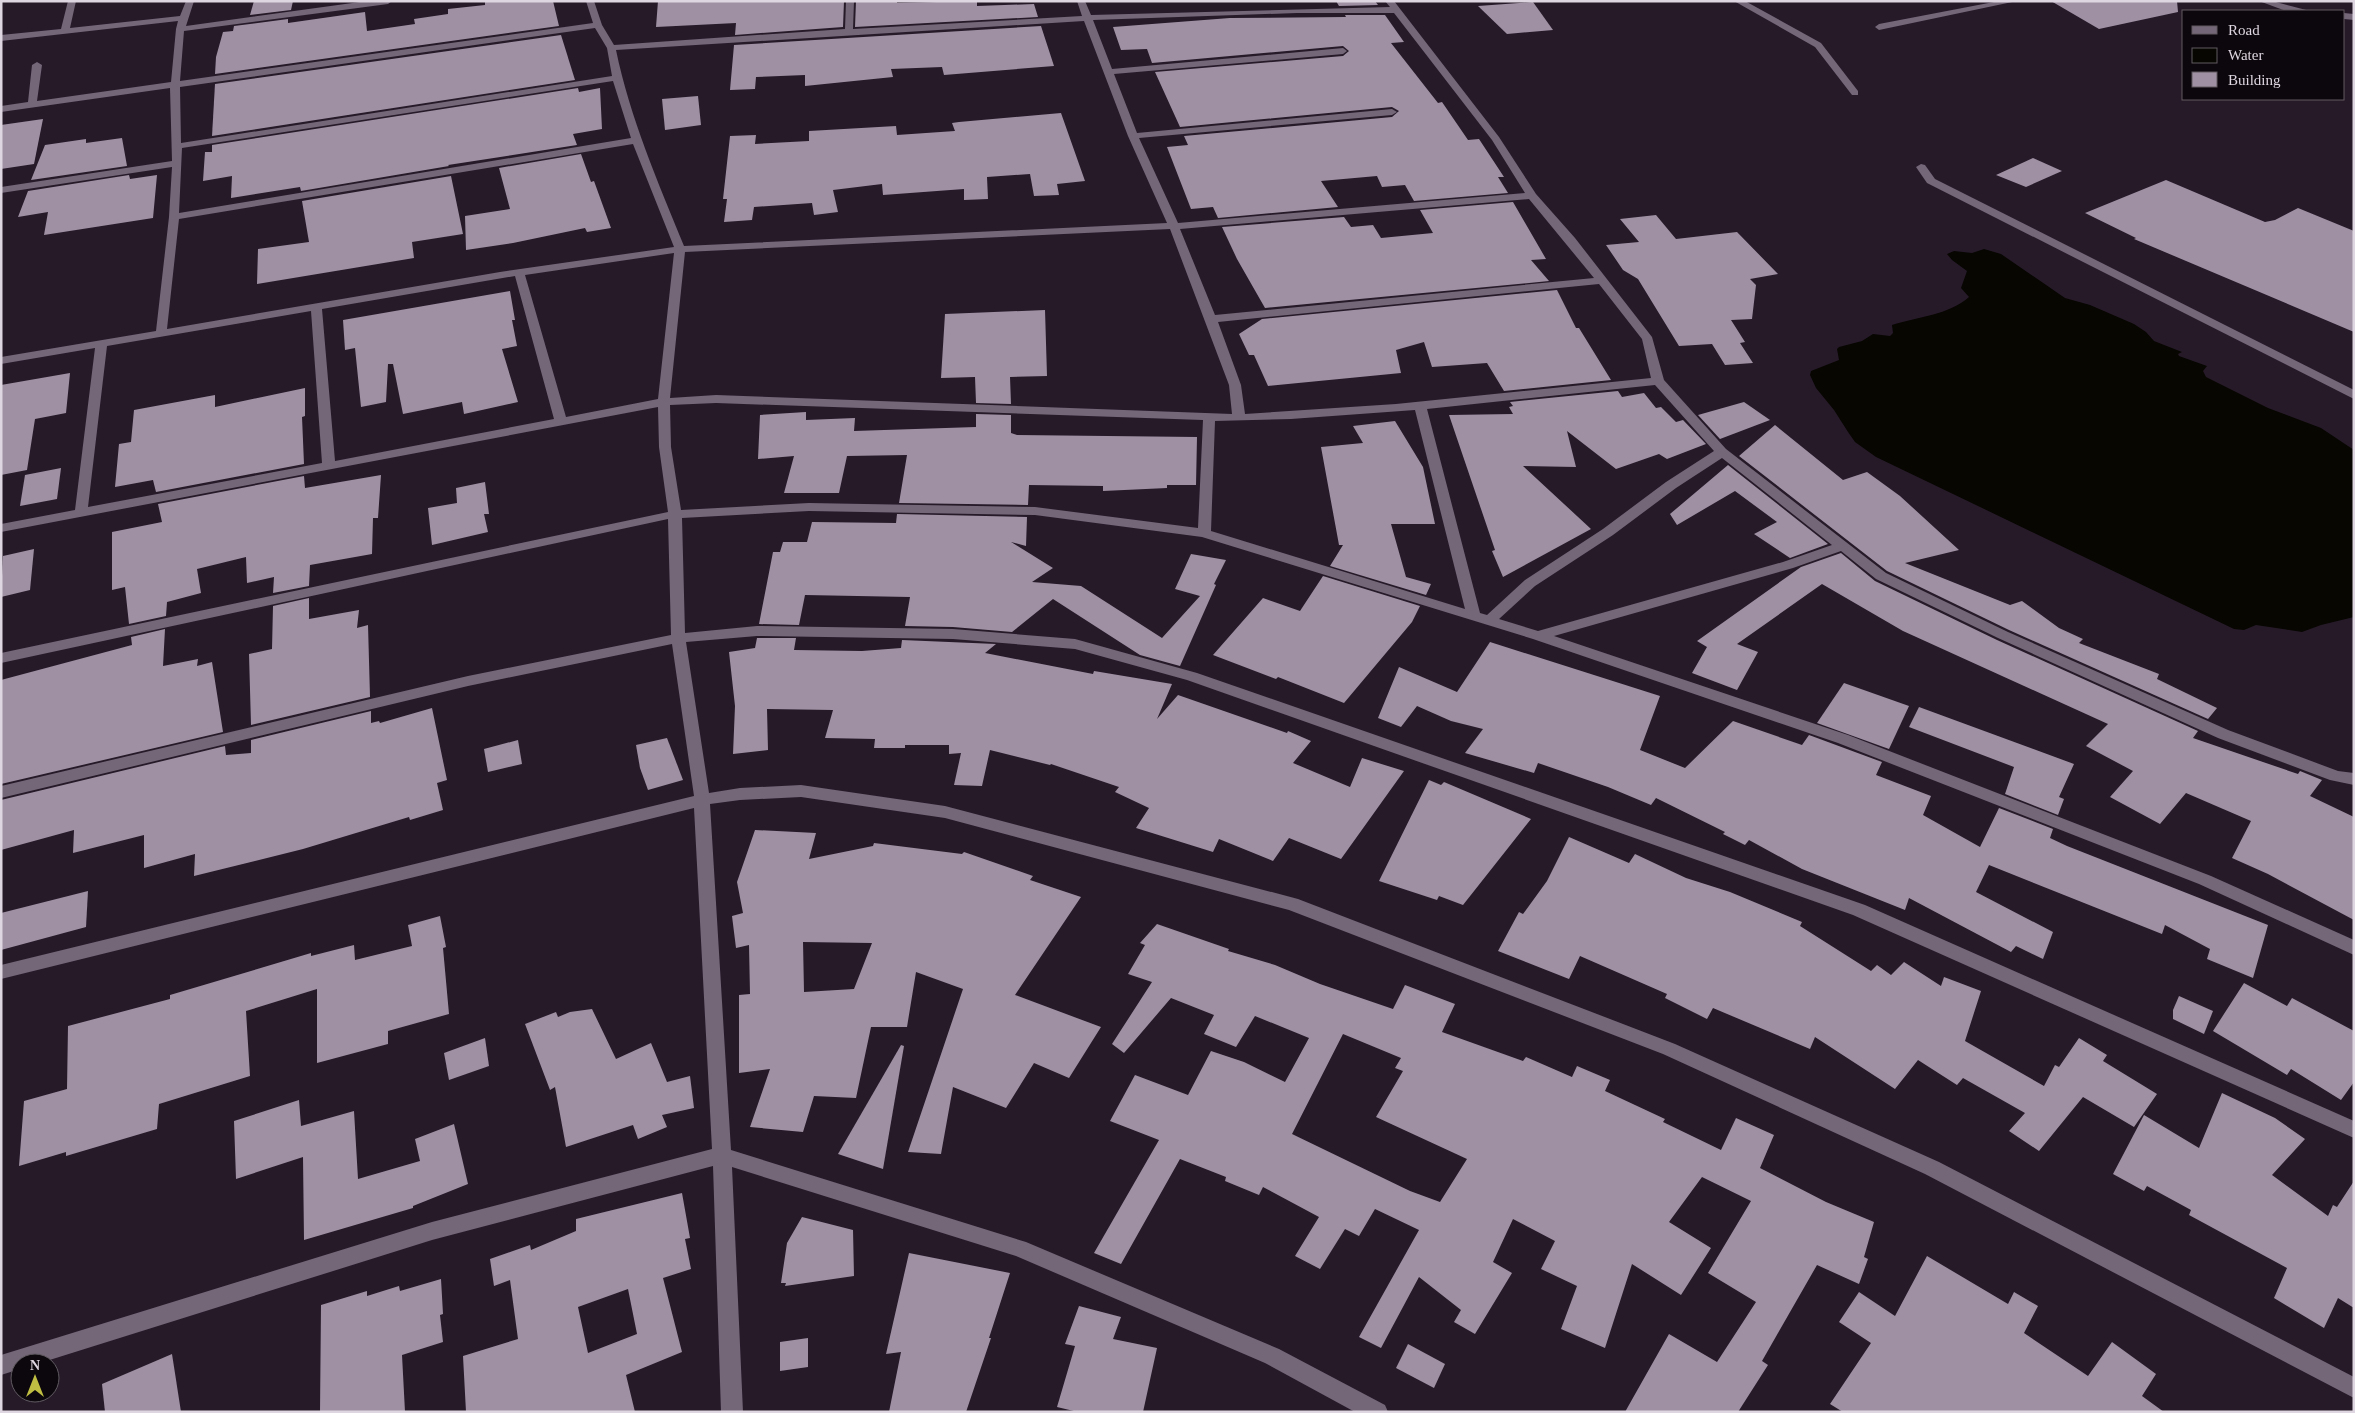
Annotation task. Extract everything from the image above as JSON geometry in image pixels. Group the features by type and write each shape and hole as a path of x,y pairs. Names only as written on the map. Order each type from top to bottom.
{"street":[{"path":"64,30 72,1"},
{"path":"161,334 174,217 177,164 175,84 180,28 190,1"},
{"path":"180,28 388,1"},
{"path":"590,1 598,25 611,48 617,78 638,140 680,249 664,402 665,447 675,514 678,638 702,800 722,1155 732,1412"},
{"path":"849,32 850,1"},
{"path":"1081,1 1133,136 1174,226 1211,319 1235,386 1239,418"},
{"path":"1738,1 1818,45 1855,93"},
{"path":"1879,27 2014,1"},
{"path":"2263,1 2291,10"},
{"path":"611,48 1087,16 1392,6 1496,139 1532,196 1571,240 1648,339 1658,381 1722,452 1840,546 1881,576 2073,667 2223,734 2336,776 2354,779"},
{"path":"1,38 184,18"},
{"path":"1,109 598,25"},
{"path":"1108,72 1343,51"},
{"path":"32,104 37,65"},
{"path":"178,146 617,78"},
{"path":"1133,136 1392,112"},
{"path":"174,217 638,140"},
{"path":"1,190 177,164"},
{"path":"1921,167 1931,181 2354,395"},
{"path":"1,361 519,272 680,249 1174,226 1532,196"},
{"path":"519,272 561,421"},
{"path":"1211,319 1603,280"},
{"path":"316,307 329,466"},
{"path":"81,512 101,344"},
{"path":"1,528 664,402 726,399 1239,418 1296,416 1420,406 1658,381"},
{"path":"1420,406 1474,616"},
{"path":"1204,533 1209,417"},
{"path":"1489,621 1530,582 1608,532 1671,485 1722,452"},
{"path":"1,658 675,514 809,507 1035,512 1204,533 1538,636 1843,739 2205,880 2354,948"},
{"path":"1538,636 1788,565 1840,546"},
{"path":"1,792 468,681 678,638 757,631 953,634 1075,644 1192,676 1858,910 2354,1130"},
{"path":"1,972 702,800 740,794 801,791 945,812 1292,904 1669,1048 1932,1168 2354,1388"},
{"path":"1,1365 432,1231 722,1155 1019,1248 1272,1356 1377,1412"}],"water":[{"path":"1984,249 2001,254 2065,298 2090,305 2134,324 2146,332 2154,341 2182,352 2178,354 2179,356 2207,366 2203,371 2206,377 2268,408 2321,428 2354,450 2354,617 2302,632 2256,625 2244,630 2234,629 1876,457 1855,442 1834,410 1816,388 1810,375 1811,371 1839,360 1837,349 1839,347 1862,341 1873,334 1890,336 1893,333 1892,325 1942,312 1961,303 1969,297 1961,288 1967,271 1947,254 1954,251 1972,253"}],"building":[{"path":"254,1 293,1 291,10 250,15"},
{"path":"485,1 553,1 559,26 215,74 216,57 223,32 233,31 234,26 288,19 288,23 365,12 367,31 415,24 414,19 448,14 448,9 485,5"},
{"path":"658,1 844,1 843,27 735,35 736,23 656,27"},
{"path":"856,1 897,1 897,3 977,1 977,6 1034,4 1038,17 855,27"},
{"path":"1336,1 1375,1 1378,5 1339,6"},
{"path":"2051,1 2177,1 2178,12 2099,29"},
{"path":"1533,2 1553,30 1507,34 1478,6"},
{"path":"1345,15 1385,15 1404,42 1391,43 1438,103 1442,102 1468,140 1479,139 1504,177 1498,177 1508,193 1414,201 1405,185 1382,187 1377,176 1321,181 1338,207 1218,218 1213,207 1191,209 1167,147 1188,145 1184,136 1392,117 1399,111 1392,107 1180,127 1155,72 1343,56 1349,51 1343,46 1152,63 1147,49 1121,50 1113,27 1230,18 1346,17"},
{"path":"1041,26 1054,66 944,75 942,67 891,69 893,77 805,86 805,75 756,77 755,89 730,90 734,45"},
{"path":"561,35 575,80 212,136 215,84"},
{"path":"578,88 579,92 600,88 602,129 573,134 577,145 301,191 300,187 231,198 232,176 203,181 205,152 212,152 212,145"},
{"path":"698,96 701,125 665,130 662,99"},
{"path":"1061,113 1085,181 1057,184 1059,195 1034,196 1030,174 987,177 988,199 964,200 964,189 883,195 882,184 833,190 838,212 814,215 812,203 754,207 752,220 724,222 727,199 723,199 730,136 756,135 755,144 809,141 809,131 896,126 897,135 955,131 952,123"},
{"path":"43,119 34,164 1,169 1,125"},
{"path":"122,138 127,166 31,180 45,145 86,139 86,143"},
{"path":"581,154 591,182 594,181 611,228 587,232 585,228 513,243 466,250 465,216 510,209 499,168"},
{"path":"2033,158 2062,171 2026,187 1996,175"},
{"path":"129,175 130,179 157,175 153,218 44,235 48,212 18,217 28,191"},
{"path":"451,176 463,234 412,242 414,258 257,284 258,249 309,242 302,201"},
{"path":"2166,180 2265,222 2275,220 2298,208 2354,231 2354,332 2134,239 2136,238 2085,213"},
{"path":"1513,202 1546,259 1531,260 1549,281 1265,308 1237,259 1222,227 1344,217 1351,227 1373,225 1381,238 1433,233 1420,210"},
{"path":"1656,215 1676,239 1737,232 1778,274 1750,279 1756,285 1752,319 1731,320 1745,342 1740,343 1753,363 1725,365 1712,344 1679,346 1638,279 1623,270 1606,245 1639,242 1620,219"},
{"path":"1557,290 1576,328 1579,328 1611,380 1504,391 1487,363 1432,367 1424,342 1396,350 1401,373 1268,386 1254,355 1249,355 1239,334 1262,319"},
{"path":"510,291 515,320 512,320 517,346 502,349 518,402 464,414 462,402 403,414 393,364 388,364 386,402 361,407 355,348 345,350 343,320"},
{"path":"1045,310 1047,376 1010,377 1011,404 976,403 975,377 941,378 945,314"},
{"path":"70,373 66,413 35,419 27,470 1,475 1,385"},
{"path":"305,388 305,416 302,417 304,464 156,492 153,480 115,487 119,444 131,442 134,410 215,395 215,407"},
{"path":"1618,391 1622,397 1644,393 1656,408 1661,407 1676,422 1683,420 1706,444 1667,459 1659,454 1616,469 1567,431 1576,467 1523,466 1591,529 1503,577 1492,551 1495,550 1449,415 1513,414 1509,407 1513,406 1510,402"},
{"path":"1744,402 1770,420 1720,439 1698,415"},
{"path":"806,412 806,420 855,418 854,431 976,427 976,414 1011,415 1011,433 1017,435 1197,437 1196,485 1167,485 1167,488 1103,491 1103,486 1029,485 1028,505 899,503 907,455 847,456 839,493 784,493 794,456 758,459 760,415"},
{"path":"1395,421 1423,467 1435,524 1391,524 1406,577 1431,584 1426,595 1330,566 1343,545 1339,545 1321,447 1363,443 1353,426"},
{"path":"1775,425 1843,480 1867,472 1900,496 1959,550 1905,563 2010,605 2022,601 2059,628 2083,639 2079,643 2159,674 2157,679 2217,708 2208,719 2009,630 1887,571 1739,456"},
{"path":"1728,465 1828,544 1790,558 1754,534 1777,522 1735,491 1677,525 1670,514"},
{"path":"61,468 57,499 20,506 25,475"},
{"path":"381,475 378,518 373,518 372,554 310,565 309,586 273,593 274,577 247,583 246,557 197,569 201,593 167,602 166,616 129,624 125,587 112,590 112,532 162,522 158,504 304,476 305,488"},
{"path":"485,482 489,514 484,514 488,532 432,545 428,508 457,503 456,488"},
{"path":"897,514 1027,517 1026,546 1011,542 1053,568 1032,582 1081,586 1162,638 1200,596 1175,589 1191,554 1226,560 1180,666 1140,655 1053,599 1012,632 953,627 905,626 910,597 805,595 799,625 759,624 773,552 780,552 783,542 807,542 812,522 896,523"},
{"path":"34,549 30,590 1,597 3,556"},
{"path":"1841,553 1875,581 1997,640 2198,731 2193,738 2298,774 2300,771 2322,780 2310,796 2354,817 2354,920 2268,874 2232,858 2251,821 2186,793 2160,824 2110,797 2133,771 2086,746 2108,724 1903,631 1822,584 1737,644 1758,652 1737,690 1692,673 1707,647 1697,641 1801,567"},
{"path":"1323,576 1420,606 1412,622 1344,703 1278,677 1276,679 1213,655 1263,598 1300,611"},
{"path":"309,598 309,619 359,610 357,628 368,625 370,697 251,725 249,654 272,649 273,606"},
{"path":"165,629 163,666 198,659 197,666 212,662 223,732 1,784 1,680 132,645 131,637"},
{"path":"757,638 796,638 794,650 862,651 901,648 902,640 996,644 985,653 1093,674 1094,671 1172,684 1157,719 1178,695 1287,733 1288,731 1311,741 1293,763 1350,787 1362,758 1404,771 1341,859 1289,838 1273,861 1219,839 1213,852 1136,828 1149,808 1115,792 1119,787 1051,764 990,750 982,786 954,785 961,753 949,754 949,745 905,745 905,748 874,748 875,739 825,738 833,710 767,709 768,750 733,754 735,706 729,652 755,648"},
{"path":"1490,642 1660,696 1640,750 1685,768 1733,721 1802,745 1809,735 1882,762 1876,775 1931,796 1923,815 1980,847 1999,808 2053,829 2050,838 2067,846 2268,925 2253,978 2207,959 2210,949 2165,925 2162,934 1989,865 1976,892 2053,932 2043,959 2016,946 2011,952 1909,898 1905,910 1802,869 1749,840 1745,845 1723,834 1725,832 1656,798 1651,805 1608,787 1538,763 1534,773 1465,753 1483,729 1451,721 1417,706 1401,727 1378,718 1399,667 1457,692"},
{"path":"1844,683 1909,706 1889,749 1817,723"},
{"path":"1919,707 2074,764 2059,797 2064,799 2058,815 2005,794 2014,767 1909,727"},
{"path":"432,708 447,780 437,783 443,810 410,820 409,817 303,849 194,876 195,854 144,868 144,835 73,853 74,830 1,850 1,800 225,746 226,755 251,753 251,740 371,711 371,723 379,721 380,723"},
{"path":"667,738 683,780 648,790 640,768 636,745"},
{"path":"518,740 522,764 488,772 484,749"},
{"path":"1429,780 1441,785 1444,782 1531,819 1463,905 1439,896 1437,900 1379,881"},
{"path":"755,830 816,833 809,859 873,846 874,843 962,854 964,852 1033,876 1030,880 1081,897 1015,995 1101,1027 1069,1078 1034,1063 1006,1108 953,1087 941,1154 908,1152 963,989 916,972 907,1027 871,1027 856,1098 814,1096 803,1132 750,1127 770,1069 739,1073 739,995 750,994 749,945 736,948 732,916 743,913 737,882","holes":["803,942 872,943 854,989 804,992"]},
{"path":"1569,837 1629,863 1635,854 1686,878 1730,892 1802,922 1800,926 1871,971 1877,965 1891,975 1904,962 1941,986 1944,977 1981,991 1965,1041 2044,1086 2055,1065 2059,1067 2079,1038 2107,1055 2103,1061 2157,1094 2134,1127 2083,1097 2039,1151 2009,1131 2025,1113 1963,1078 1957,1085 1918,1060 1895,1089 1815,1037 1810,1049 1713,1008 1707,1019 1665,998 1667,994 1580,956 1569,979 1498,951 1519,912 1523,914 1547,881"},
{"path":"88,891 86,927 1,950 1,913"},
{"path":"440,916 446,947 443,948 449,1014 388,1031 388,1044 317,1063 317,989 246,1011 250,1076 159,1104 157,1129 66,1156 66,1152 19,1166 24,1101 67,1089 68,1026 170,999 170,995 311,953 311,956 354,945 355,960 412,946 408,925"},
{"path":"1157,924 1393,1009 1405,985 1455,1004 1442,1032 1523,1061 1526,1057 1572,1077 1577,1066 1610,1080 1605,1091 1665,1119 1663,1122 1721,1150 1736,1118 1774,1135 1760,1168 1826,1202 1874,1222 1864,1257 1868,1259 1859,1284 1817,1265 1762,1361 1768,1365 1738,1412 1625,1412 1669,1334 1717,1362 1756,1302 1708,1273 1751,1201 1702,1177 1669,1222 1711,1248 1681,1295 1632,1264 1605,1348 1561,1329 1577,1286 1541,1269 1555,1241 1513,1219 1493,1262 1512,1273 1475,1334 1454,1322 1461,1310 1419,1277 1381,1348 1359,1337 1419,1230 1375,1209 1359,1236 1345,1229 1320,1269 1295,1256 1319,1217 1263,1187 1259,1195 1225,1181 1226,1177 1180,1159 1121,1264 1094,1253 1159,1140 1110,1121 1135,1075 1188,1095 1211,1051 1244,1062 1285,1082 1309,1038 1255,1016 1236,1047 1204,1034 1214,1015 1171,998 1124,1053 1112,1044 1152,982 1128,974 1145,945 1140,943","holes":["1343,1034 1401,1058 1395,1068 1403,1071 1376,1117 1467,1159 1440,1202 1410,1191 1292,1134"]},
{"path":"2244,983 2287,1006 2292,998 2354,1031 2354,1082 2341,1100 2291,1069 2287,1075 2213,1031"},
{"path":"2179,996 2213,1011 2204,1034 2173,1019 2173,1010"},
{"path":"592,1009 616,1059 651,1043 667,1082 690,1076 694,1108 662,1115 667,1127 638,1139 633,1125 566,1147 555,1087 550,1090 525,1024 556,1012 558,1017 570,1012"},
{"path":"485,1038 489,1066 449,1080 444,1053"},
{"path":"901,1045 904,1046 883,1169 838,1154"},
{"path":"2222,1093 2275,1118 2305,1139 2272,1175 2328,1216 2333,1205 2337,1207 2354,1181 2354,1308 2338,1298 2324,1328 2274,1298 2287,1268 2189,1215 2191,1210 2147,1186 2144,1191 2113,1174 2144,1115 2199,1148"},
{"path":"299,1100 301,1126 354,1111 358,1179 420,1161 415,1139 454,1124 468,1184 413,1206 413,1208 304,1240 303,1157 236,1179 234,1121"},
{"path":"682,1193 690,1238 685,1239 691,1269 663,1278 682,1352 626,1375 635,1412 466,1412 463,1356 518,1339 510,1280 494,1286 490,1259 530,1245 531,1250 576,1231 576,1219","holes":["628,1289 637,1334 588,1353 578,1307"]},
{"path":"802,1217 853,1230 854,1276 785,1286 786,1283 781,1283 787,1243"},
{"path":"909,1253 1010,1273 989,1338 991,1338 966,1412 889,1412 901,1352 886,1354"},
{"path":"1927,1256 2008,1304 2014,1292 2038,1306 2024,1333 2088,1376 2112,1342 2156,1374 2142,1396 2164,1412 1843,1412 1830,1404 1871,1343 1839,1322 1859,1292 1895,1316"},
{"path":"441,1279 443,1314 440,1315 443,1342 402,1355 405,1412 320,1412 321,1305 367,1291 367,1296 399,1286 400,1291"},
{"path":"1079,1306 1121,1317 1113,1339 1157,1348 1143,1412 1078,1412 1057,1407 1075,1346 1065,1344"},
{"path":"808,1338 808,1367 780,1371 780,1342"},
{"path":"1408,1344 1445,1364 1434,1388 1396,1368"},
{"path":"172,1354 181,1412 105,1412 102,1384"}]}
